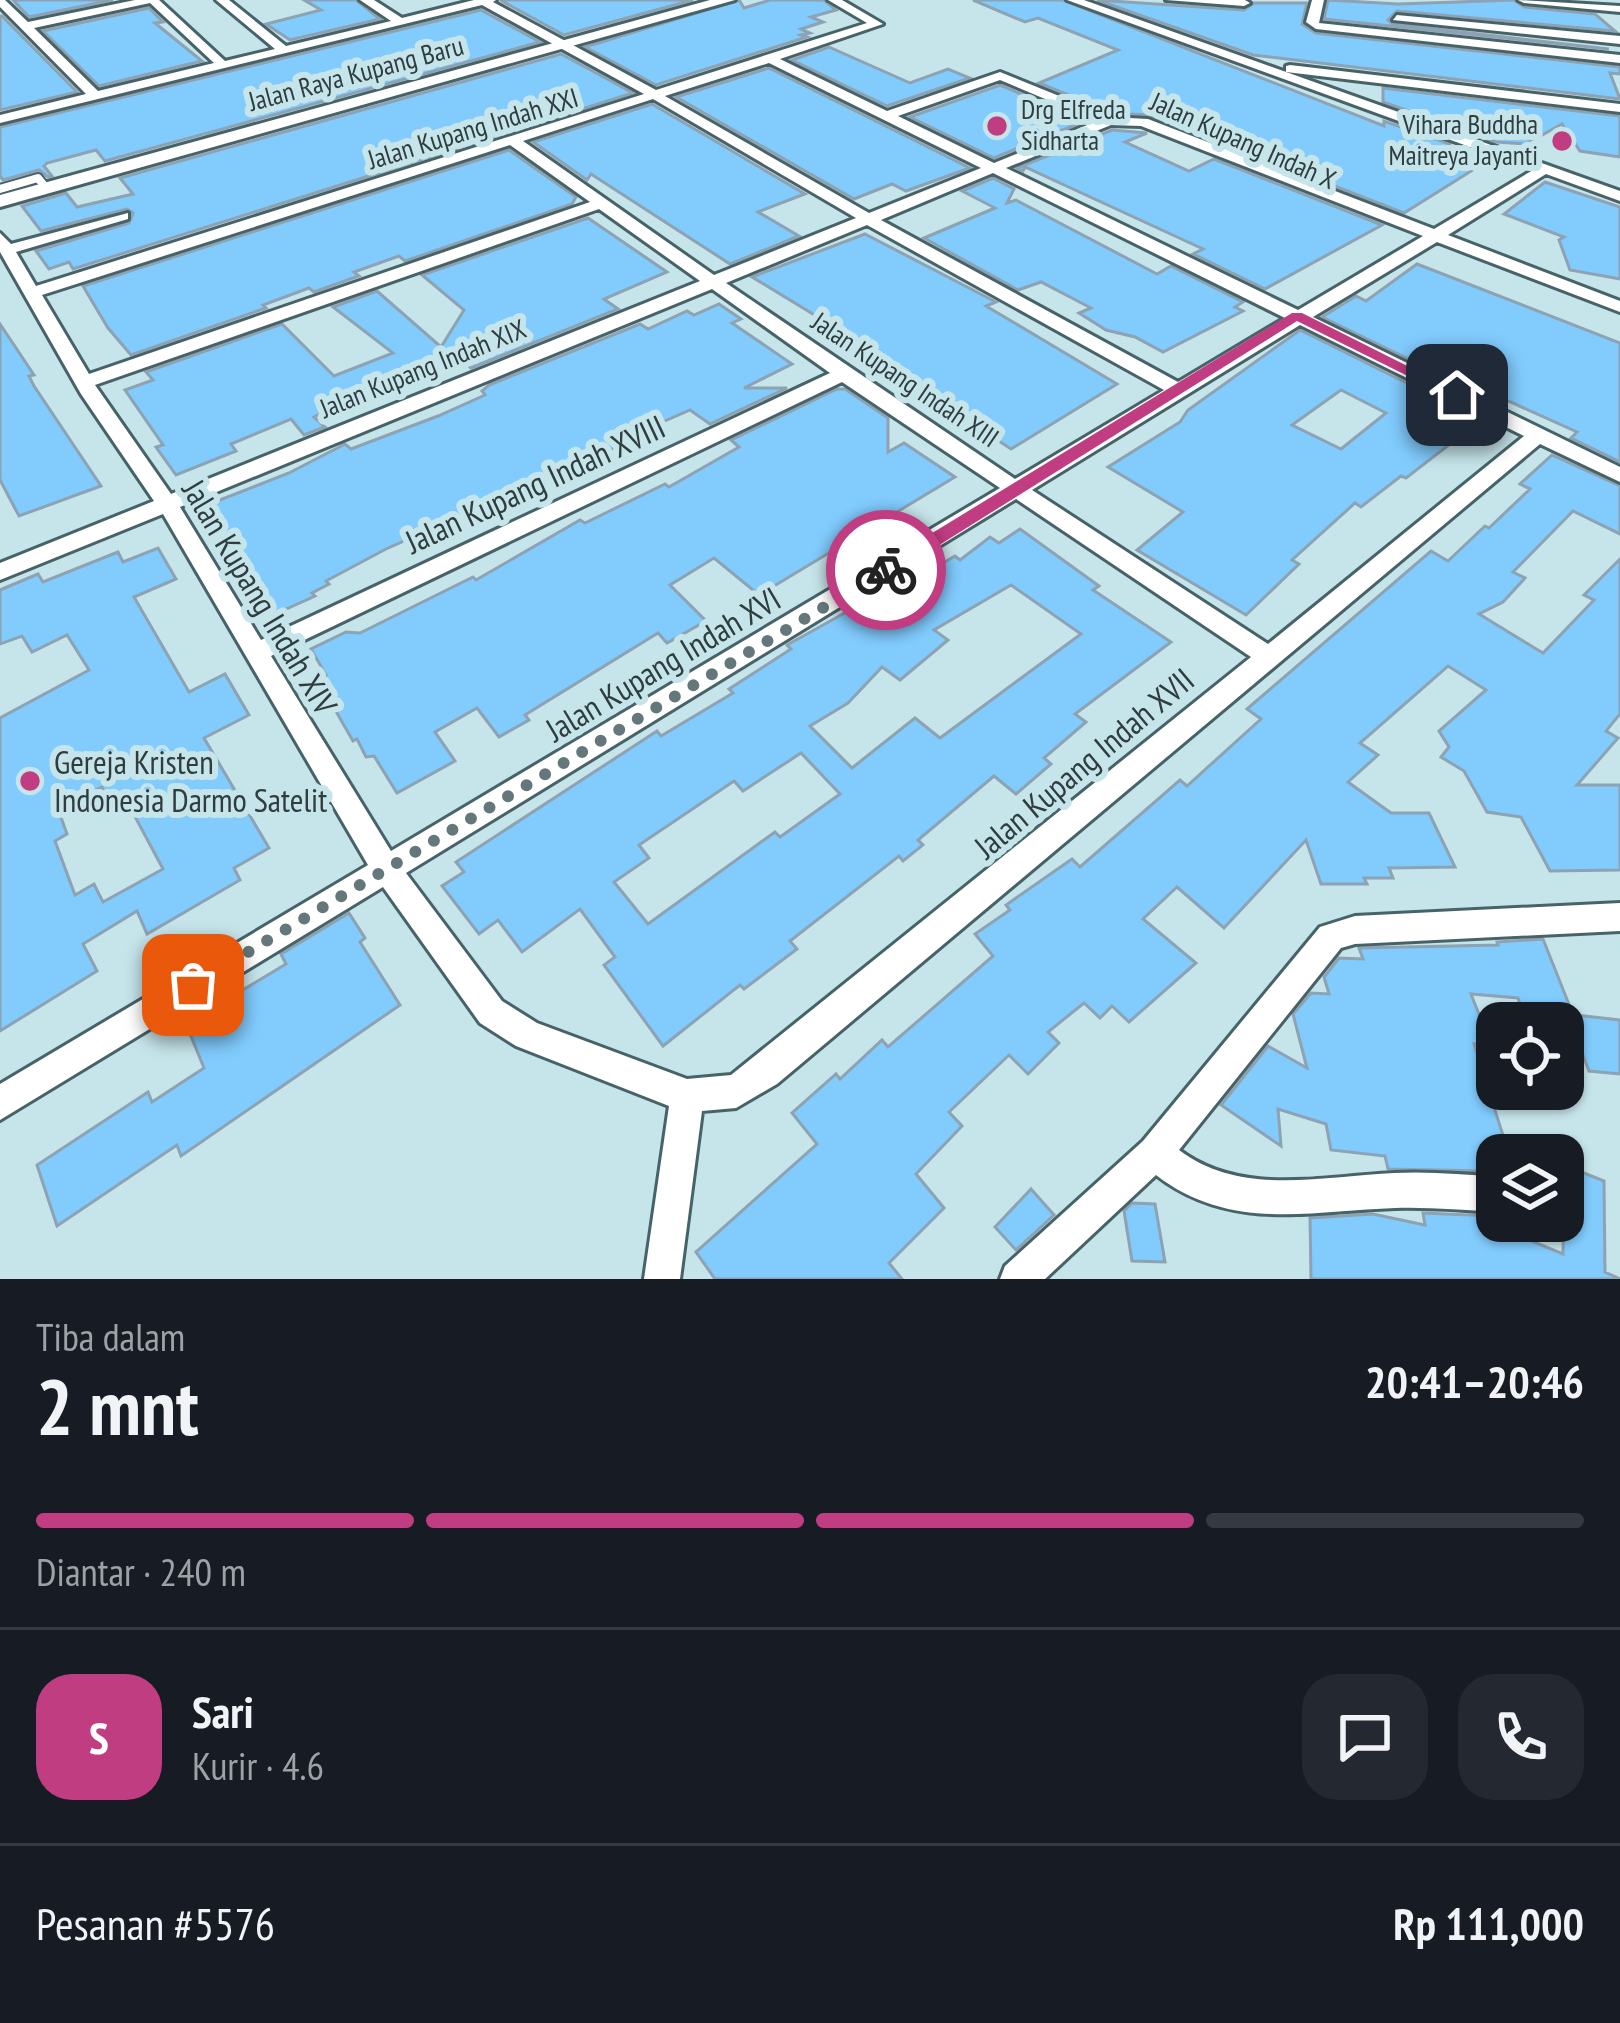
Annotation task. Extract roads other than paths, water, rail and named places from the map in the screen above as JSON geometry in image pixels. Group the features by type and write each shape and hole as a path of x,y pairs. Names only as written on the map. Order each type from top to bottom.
{"street":[{"path":"1,3 18,0"},
{"path":"27,26 152,0 223,64"},
{"path":"366,0 401,22"},
{"name":"Jalan Raya Kupang Baru","path":"0,201 727,0"},
{"name":"Jalan Kupang Indah XXI","path":"33,292 878,24 835,0"},
{"path":"1073,0 1620,196"},
{"path":"1172,0 1244,3"},
{"path":"1318,0 1312,22 1316,26 1620,59"},
{"path":"1525,0 1620,9"},
{"path":"0,119 484,1 1175,388"},
{"path":"1,3 95,96"},
{"path":"1103,10 1134,5"},
{"path":"222,6 284,50"},
{"path":"1396,35 1397,10 1620,40"},
{"path":"177,20 195,16"},
{"path":"772,60 891,114 1620,475"},
{"path":"1252,66 1620,108"},
{"path":"891,114 1004,76 1108,121"},
{"name":"Jalan Kupang Indah XIX","path":"0,572 1108,121"},
{"name":"Jalan Kupang Indah X","path":"1108,121 1129,121 1130,127 1242,166 1620,322"},
{"name":"Jalan Kupang Indah XIII","path":"515,142 843,374 1269,657"},
{"path":"1545,169 1620,178"},
{"name":"Jalan Kupang Indah XVI","path":"0,1103 385,867 1019,490 1175,388 1545,169"},
{"path":"85,382 601,203"},
{"path":"4,244 123,215"},
{"name":"Jalan Kupang Indah X","path":"1422,241 1620,307"},
{"name":"Jalan Kupang Indah XIV","path":"4,244 385,867 491,1012 527,1035 672,1091"},
{"name":"Jalan Kupang Indah XVIII","path":"255,653 843,374"},
{"name":"Jalan Kupang Indah XVII","path":"672,1091 736,1091 765,1072 1538,435"},
{"path":"1018,1279 1155,1153 1336,934 1620,917"},
{"path":"662,1279 672,1091"},
{"path":"1155,1153 1194,1183 1263,1199 1400,1190 1476,1193"}],"lane":[{"path":"0,189 38,178 46,188"}],"place":[{"name":"Drg Elfreda Sidharta","path":"997,126"},
{"name":"Vihara Buddha Maitreya Jayanti","path":"1562,141"},
{"name":"Gereja Kristen Indonesia Darmo Satelit","path":"30,781"}]}
